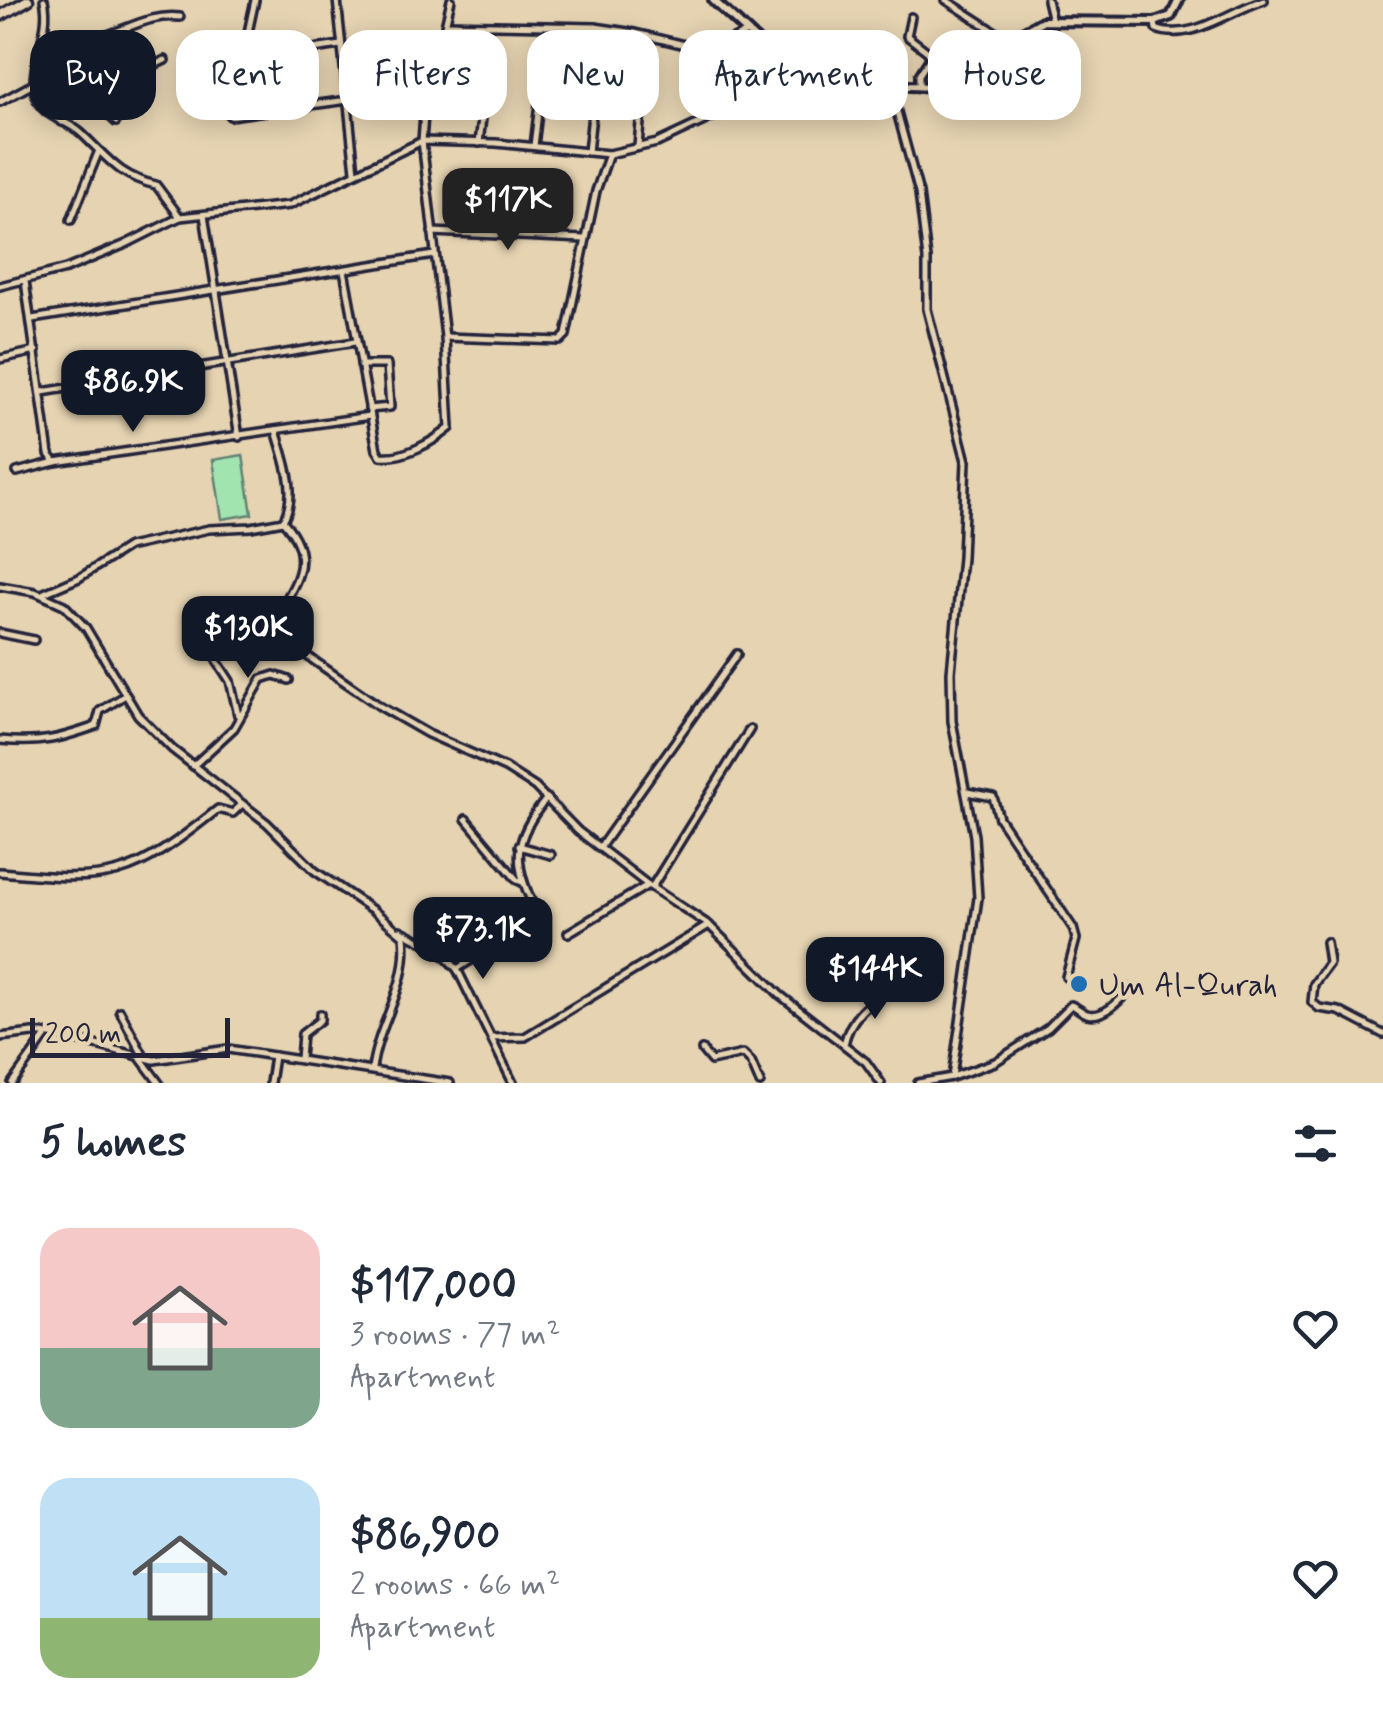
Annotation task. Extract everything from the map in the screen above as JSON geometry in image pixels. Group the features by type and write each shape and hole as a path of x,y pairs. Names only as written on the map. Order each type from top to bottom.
{"main road":[{"path":"0,16 26,0"}],"street":[{"path":"44,0 44,30"},
{"path":"248,30 255,0"},
{"path":"337,0 340,30"},
{"path":"344,270 369,412 380,456 387,458 420,446 450,428 445,336 422,141 424,115 451,0"},
{"path":"713,0 742,30"},
{"path":"946,0 992,30"},
{"path":"1047,0 1052,21"},
{"path":"1026,30 1042,21 1155,22 1171,16 1179,0"},
{"path":"1155,22 1156,29 1166,33 1188,32 1260,0"},
{"path":"115,30 158,16 180,16"},
{"path":"911,17 907,36 928,52"},
{"path":"446,24 608,30"},
{"path":"588,152 598,58 595,28"},
{"path":"156,65 166,60"},
{"path":"919,86 919,75 928,61"},
{"path":"908,85 928,86"},
{"path":"0,102 30,86"},
{"path":"59,120 78,130 98,153 131,179 156,185 180,217"},
{"path":"350,120 355,173"},
{"path":"479,142 481,120"},
{"path":"534,146 537,120"},
{"path":"638,149 640,120"},
{"path":"0,286 66,269 180,217 290,206 422,141 609,154 638,149 706,120"},
{"path":"899,120 919,193 928,259 927,309 966,461 951,672 952,721 974,836 978,898 952,1077"},
{"path":"70,220 98,153"},
{"path":"445,336 560,342 566,335 609,154"},
{"path":"204,215 239,437"},
{"path":"432,232 586,239"},
{"path":"32,320 435,255"},
{"path":"24,280 49,454 56,462"},
{"path":"42,392 356,342"},
{"path":"0,359 36,351"},
{"path":"17,472 56,462 239,437 390,406 387,365 360,366"},
{"path":"276,430 290,484 283,521"},
{"path":"42,594 79,578 128,547 209,529 283,521"},
{"path":"276,616 299,578 298,543 283,521"},
{"path":"0,586 42,594 64,604 75,614 124,696 149,727 278,834 315,872 398,929 423,940 457,969 511,1074 510,1083"},
{"path":"0,633 34,640"},
{"path":"300,651 428,734 520,776 578,831 710,926 780,995 866,1062 881,1083"},
{"path":"600,846 737,654"},
{"path":"217,661 230,681 239,718"},
{"path":"194,766 234,728 266,676 289,680"},
{"path":"0,740 36,744 57,740 96,726 100,711 124,696"},
{"path":"568,933 650,886 750,729"},
{"path":"965,792 993,797 1000,818 1073,928 1076,938 1066,977"},
{"path":"457,969 531,922 535,908 522,882 519,846 546,798"},
{"path":"0,872 80,878 122,873 156,856 218,809 232,813 242,804"},
{"path":"466,819 522,882"},
{"path":"519,846 551,856"},
{"path":"492,1038 524,1037 710,926"},
{"path":"372,1069 374,1049 402,983 405,943 398,929"},
{"path":"1326,942 1329,962 1312,991 1314,1006 1339,1011 1383,1034"},
{"path":"918,1083 952,1077 995,1062 1048,1028 1072,1005 1086,1014 1104,1011 1131,988"},
{"path":"844,1044 849,1024 890,989"},
{"path":"120,1011 142,1053 140,1059"},
{"path":"300,1059 302,1034 320,1020 320,1014"},
{"path":"0,1037 33,1033 65,1036 140,1059 170,1060 228,1049 450,1083"},
{"path":"12,1083 46,1036"},
{"path":"702,1050 711,1062 743,1054 760,1083"},
{"path":"270,1083 274,1056"},
{"path":"140,1059 159,1083"}],"green space":[{"path":"243,455 252,514 222,519 213,460"}],"place":[{"name":"Um Al-Qurah","path":"1079,984"}]}
